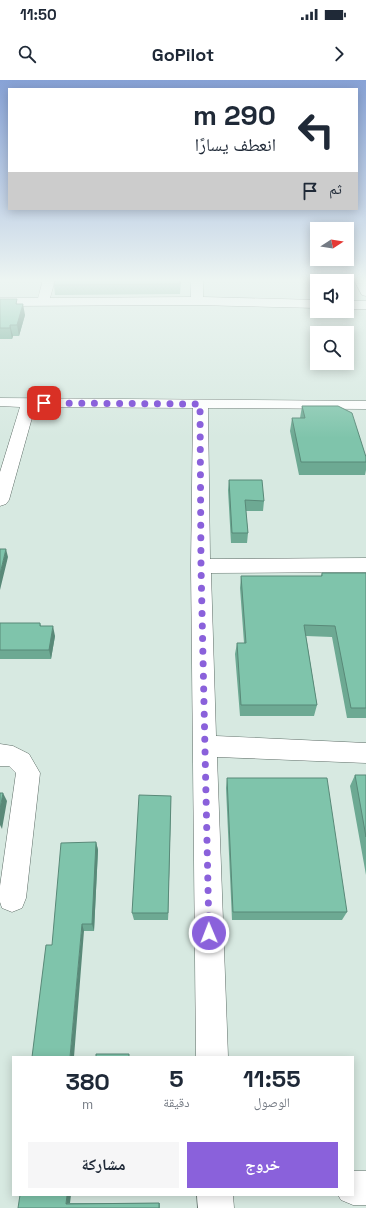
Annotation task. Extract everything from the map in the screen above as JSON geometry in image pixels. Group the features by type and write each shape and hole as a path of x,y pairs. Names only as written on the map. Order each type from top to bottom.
{"street":[{"path":"0,402 366,405"},
{"path":"0,500 29,403"},
{"path":"200,404 201,566 212,1056"},
{"path":"201,566 366,566"},
{"path":"205,746 366,753"},
{"path":"0,755 18,759 26,767 28,773 12,898"},
{"path":"354,1188 366,1188"},
{"path":"215,1196 216,1208"}],"building":[{"path":"302,406 338,406 352,413 366,457 366,462 301,462 292,418 305,418"},
{"path":"229,480 262,480 264,501 245,500 248,533 232,533"},
{"path":"0,549 6,549 0,574"},
{"path":"322,573 366,573 366,708 351,708 335,626 304,625 317,705 241,705 237,643 246,643 241,576 322,576"},
{"path":"0,623 40,623 40,626 53,626 49,650 0,650"},
{"path":"355,775 366,775 366,837"},
{"path":"227,778 327,778 347,912 233,912"},
{"path":"0,793 3,793 0,809"},
{"path":"139,795 171,796 168,913 132,913"},
{"path":"96,842 92,924 82,924 70,1056 32,1056 46,945 52,945 61,843"},
{"path":"96,1054 129,1054 129,1056 96,1056"},
{"path":"20,1196 67,1196 66,1204 159,1203 159,1208 18,1208"}],"route":[{"path":"44,403 200,404 201,566 209,933"}]}
